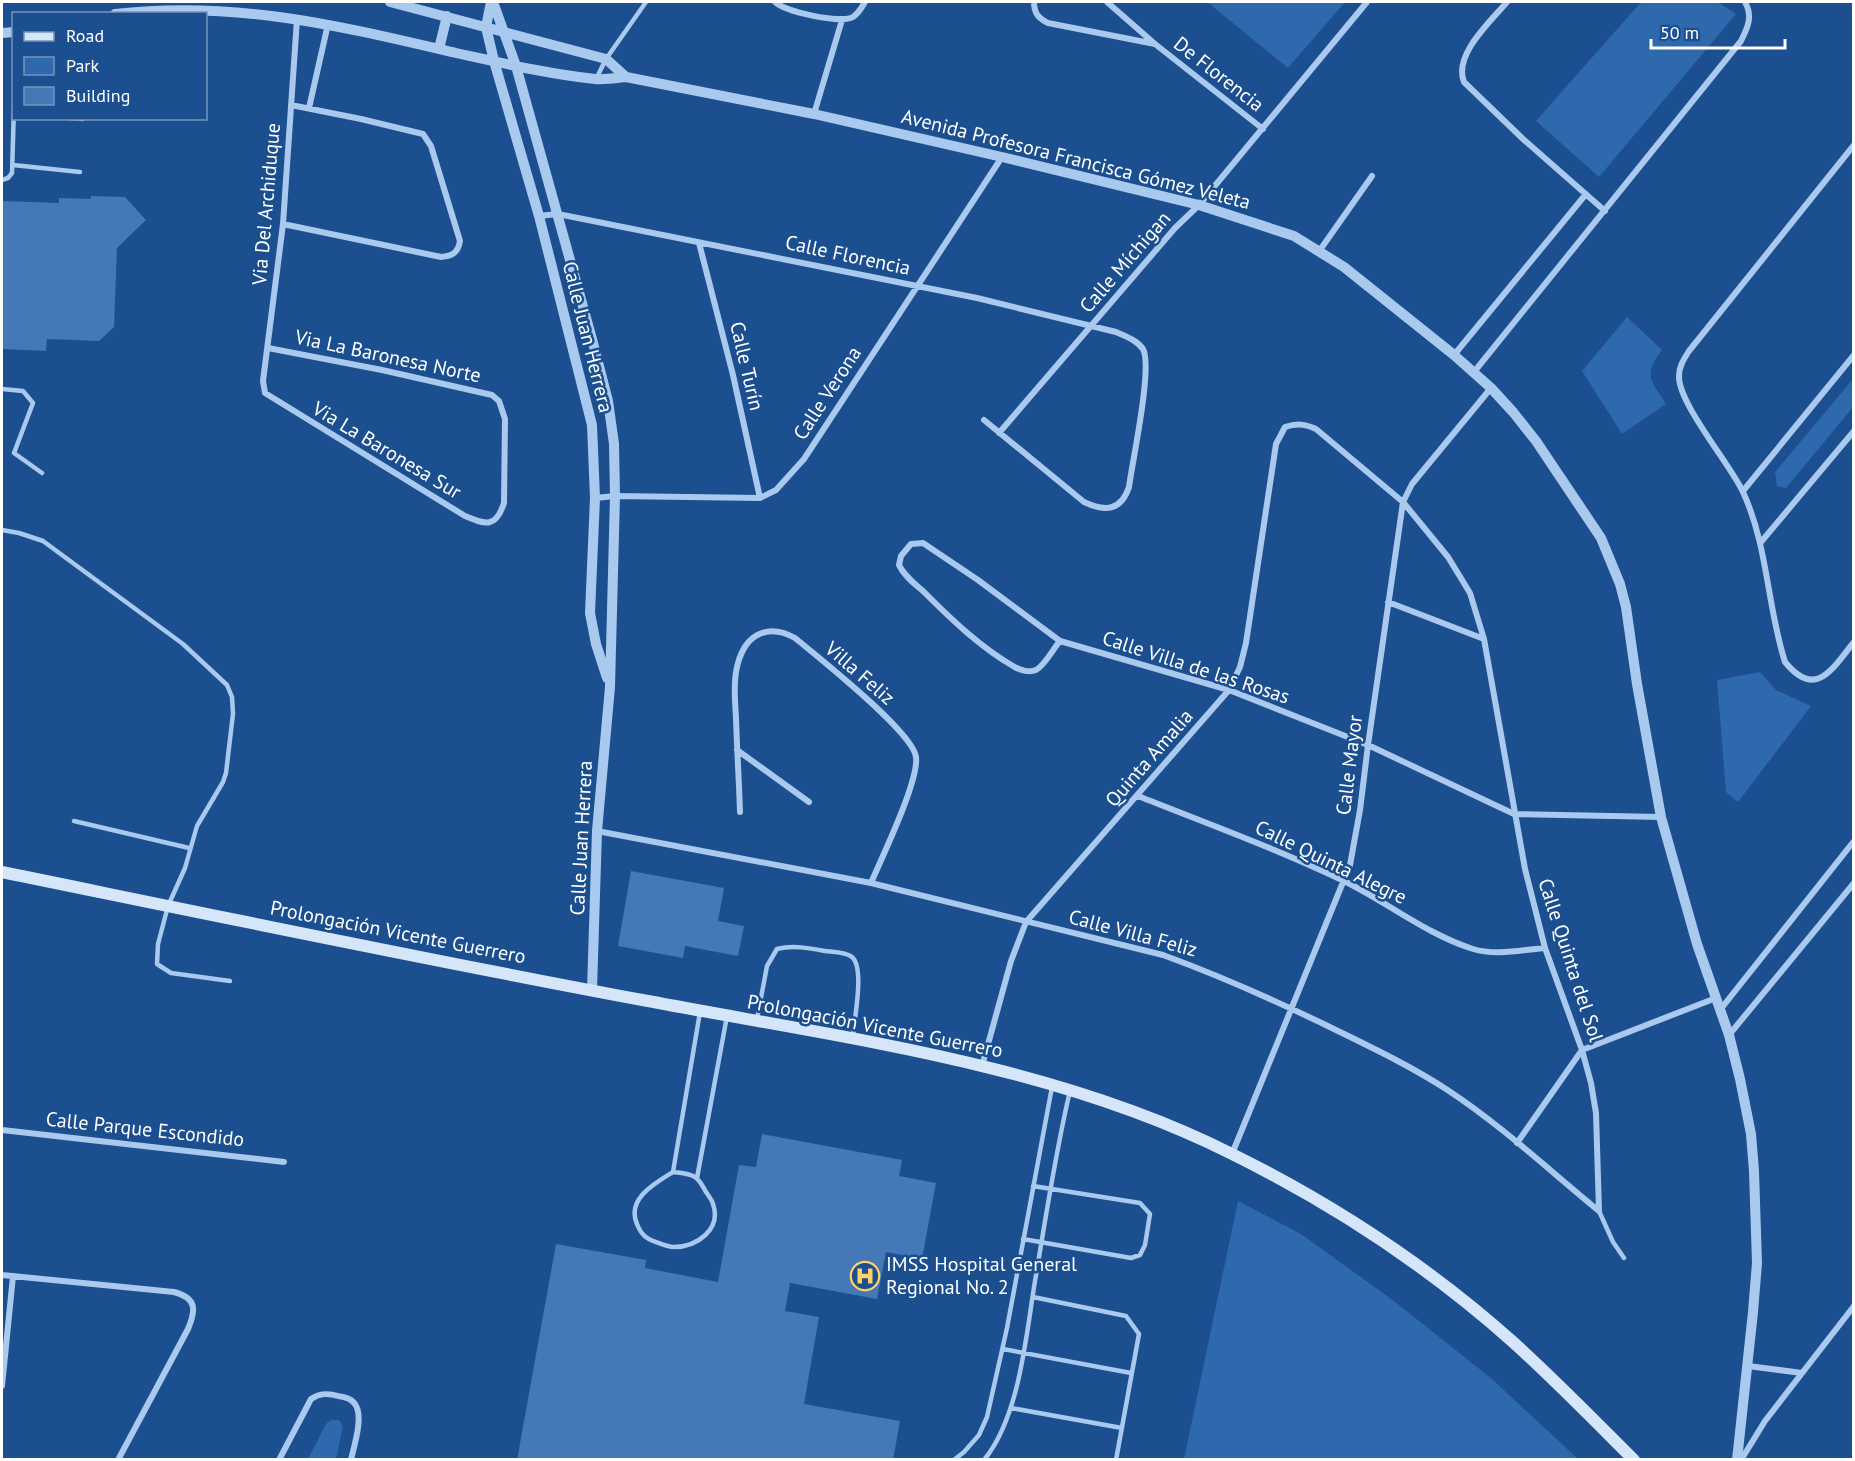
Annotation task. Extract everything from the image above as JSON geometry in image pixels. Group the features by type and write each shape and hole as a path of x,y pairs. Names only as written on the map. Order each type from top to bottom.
{"main road":[{"name":"Prolongación Vicente Guerrero","path":"2,872 982,1066 1053,1084 1149,1118 1232,1154 1367,1231 1444,1285 1511,1340 1634,1460"}],"street":[{"path":"390,2 606,59 626,77"},
{"name":"Calle Juan Herrera","path":"492,2 486,27 494,61 539,216 588,405 594,446 595,498 590,613 596,644 609,687"},
{"name":"Calle Juan Herrera","path":"492,2 516,66 557,214 608,401 614,444 615,496 609,687 597,831 592,990"},
{"path":"775,2 791,10 842,20 860,11 865,2"},
{"name":"De Florencia","path":"1035,2 1034,10 1037,16 1048,23 1155,45"},
{"name":"De Florencia","path":"1107,2 1155,45 1263,129"},
{"name":"Calle Míchigan","path":"999,433 1175,228 1199,205 1367,2"},
{"path":"1507,2 1463,58 1461,74 1464,82 1605,211"},
{"path":"1474,372 1741,40 1750,20 1749,9 1745,2"},
{"name":"Avenida Profesora Francisca Gómez Veleta","path":"128,12 188,7 226,9 297,18 516,66 596,79 626,77 814,114 1199,205 1294,236 1320,250 1474,372 1531,434 1601,538 1613,563 1626,607 1637,684 1661,817 1697,944 1729,1035 1745,1101 1754,1171 1757,1263 1739,1460"},
{"path":"439,49 447,16"},
{"name":"Via Del Archiduque","path":"265,393 263,381 283,224 297,18"},
{"path":"814,114 842,20"},
{"name":"Via Del Archiduque","path":"309,108 328,24"},
{"path":"283,224 441,256 449,256 457,251 460,241 431,147 423,134 291,105"},
{"path":"1854,145 1682,363 1678,373 1682,392 1743,492 1761,542 1785,662 1802,679 1823,677 1854,642"},
{"name":"Calle Verona","path":"760,498 776,490 804,459 1002,157"},
{"path":"1320,250 1372,176"},
{"path":"1454,355 1586,194"},
{"name":"Calle Florencia","path":"539,216 557,214 977,298 1116,332 1130,338 1143,350 1146,371 1129,487 1122,502 1115,506 1100,508 1084,502 999,433"},
{"name":"Calle Turín","path":"699,243 733,375 760,498"},
{"name":"Via La Baronesa Norte","path":"268,348 484,392 499,401 505,418 504,493 501,514 496,520"},
{"path":"1743,492 1854,355"},
{"name":"Calle Mayor","path":"1232,1154 1344,881 1354,850 1403,502 1412,484 1491,388"},
{"name":"Via La Baronesa Sur","path":"265,393 465,516 486,523 496,520"},
{"path":"984,420 999,433"},
{"name":"Calle Quinta del Sol","path":"1276,444 1285,427 1296,423 1316,429 1403,502 1448,557 1470,593 1484,639 1525,869 1545,948 1582,1050 1591,1083 1596,1113 1599,1211"},
{"path":"1761,542 1854,431"},
{"name":"Quinta Amalia","path":"982,1066 1011,961 1026,922 1229,690 1240,666 1246,643 1276,444"},
{"path":"595,498 615,496 760,498"},
{"name":"Calle Villa de las Rosas","path":"1060,641 1035,670 1027,671 1013,666 982,645 905,574 899,565 901,556 911,544 928,544 1060,641 1229,690 1368,745 1514,814 1661,817"},
{"path":"1389,602 1484,639"},
{"name":"Villa Feliz","path":"740,812 736,681 738,664 749,642 762,631 775,630 795,638 904,734 916,755 916,765 904,804 871,883"},
{"path":"737,750 809,802"},
{"name":"Calle Quinta Alegre","path":"1138,796 1344,881 1448,939 1473,949 1501,952 1545,948"},
{"name":"Calle Villa Feliz","path":"597,831 871,883 1163,955 1200,969 1292,1008 1389,1056 1447,1089 1599,1211"},
{"path":"1720,1011 1854,841"},
{"path":"1729,1035 1854,883"},
{"path":"1517,1143 1582,1050 1716,998"},
{"name":"Calle Parque Escondido","path":"2,1130 284,1162"},
{"path":"2,1275 174,1292 190,1299 194,1308 188,1329 118,1460"},
{"path":"2,1386 13,1275"},
{"path":"1739,1460 1765,1420 1854,1306"},
{"path":"1748,1366 1802,1373"},
{"path":"279,1460 311,1399 318,1394 348,1398 354,1402 358,1410 358,1433 351,1460"}],"lane":[{"path":"596,79 606,59 646,2"},
{"path":"2,180 8,178 12,173 13,120"},
{"path":"13,165 80,171"},
{"path":"2,389 23,391 33,403 14,453 42,473"},
{"path":"2,530 43,541 183,644 227,685 232,697 233,714 226,773 223,783 197,826 184,868 168,906 158,944 158,964 171,973 230,981"},
{"path":"74,821 189,848"},
{"path":"757,1022 767,966 777,949 795,947 842,953 852,957 857,964 859,976 852,1039"},
{"path":"673,1172 700,1011"},
{"path":"697,1178 727,1016"},
{"path":"954,1460 979,1435 990,1408 1053,1084"},
{"path":"987,1459 1002,1433 1011,1408 1023,1353 1058,1141 1070,1090"},
{"path":"673,1172 697,1178 714,1204 714,1215 711,1231 702,1240 671,1248 647,1239 639,1229 634,1217 637,1202 648,1188 673,1172"},
{"path":"1023,1239 1131,1258 1140,1255 1145,1245 1150,1214 1140,1203 1033,1186"},
{"name":"Calle Quinta del Sol","path":"1599,1211 1624,1258"},
{"path":"1032,1297 1126,1316 1138,1334 1116,1460"},
{"path":"1003,1349 1131,1373"},
{"path":"1011,1408 1122,1428"}],"green space":[{"path":"1207,2 1345,2 1288,68"},
{"path":"1641,2 1718,2 1736,14 1599,177 1536,121"},
{"path":"1627,317 1662,350 1652,366 1651,377 1666,404 1622,434 1582,371"},
{"path":"1853,379 1853,407 1786,488 1777,486 1775,472"},
{"path":"1760,672 1776,690 1811,706 1738,802 1726,792 1717,680"},
{"path":"1238,1201 1301,1234 1394,1301 1492,1379 1578,1459 1184,1459"},
{"path":"331,1420 339,1420 343,1426 336,1459 308,1459 326,1424"}],"building":[{"path":"91,196 125,197 146,220 117,248 114,327 99,341 47,339 46,351 2,349 2,201 59,203 59,198 91,199"},
{"path":"631,871 724,888 718,921 744,926 738,956 685,946 683,958 618,946"},
{"path":"762,1134 902,1160 899,1176 936,1183 922,1259 886,1252 877,1299 790,1283 785,1311 819,1317 804,1404 900,1421 893,1460 517,1460 556,1244 646,1260 645,1268 718,1282 739,1165 756,1167"}],"place":[{"name":"IMSS Hospital General Regional No. 2","path":"865,1276"}]}
